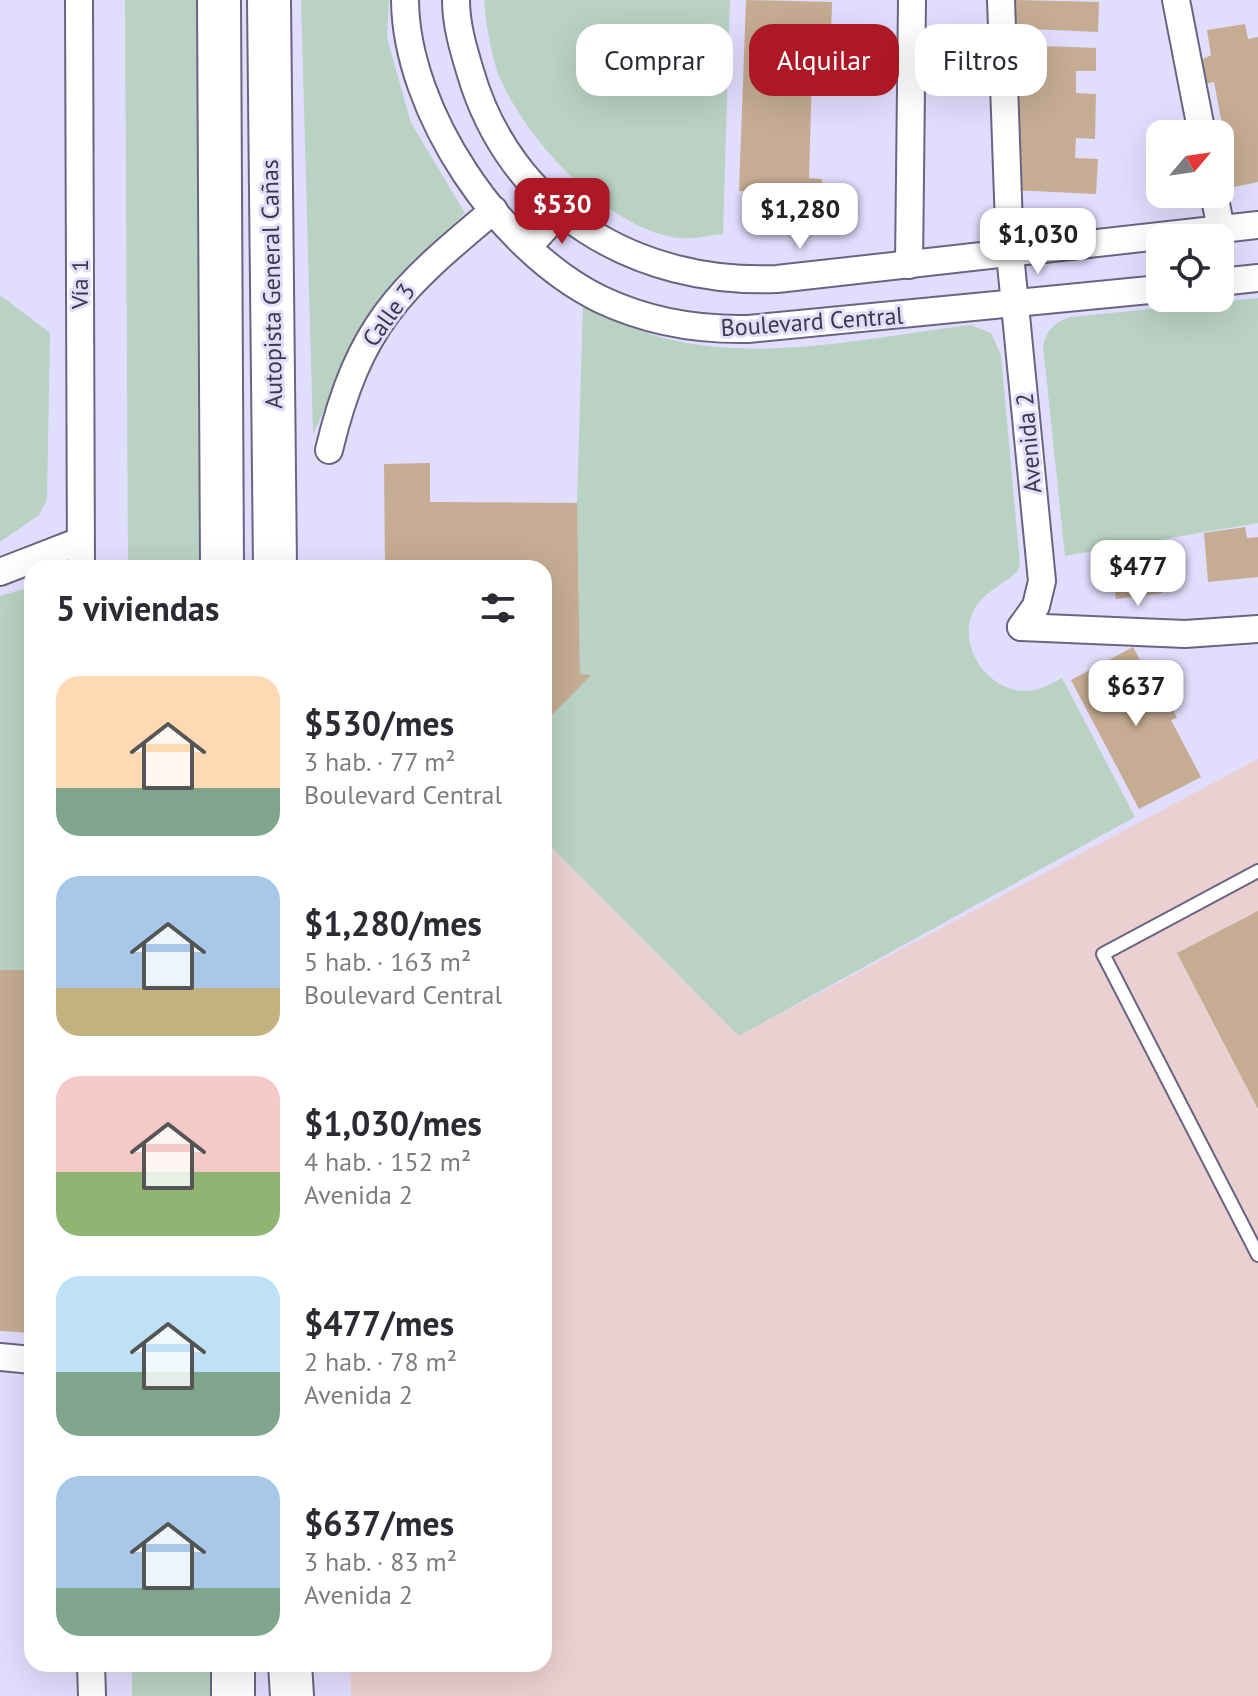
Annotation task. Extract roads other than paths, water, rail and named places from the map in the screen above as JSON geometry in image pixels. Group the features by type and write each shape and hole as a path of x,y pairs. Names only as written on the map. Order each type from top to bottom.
{"highway":[{"name":"Autopista General Cañas","path":"219,0 222,560"},
{"name":"Autopista General Cañas","path":"269,0 275,560"},
{"path":"233,1672 233,1696"},
{"path":"288,1672 289,1696"}],"street":[{"name":"Vía 1","path":"79,0 81,560"},
{"name":"Boulevard Central","path":"405,0 410,42 421,86 434,117 476,186 528,247 559,273 599,298 656,320 692,328 748,329 1146,291"},
{"name":"Boulevard Central","path":"456,0 460,35 475,90 511,159 560,212 608,245 665,268 696,276 738,280 777,279 1146,238"},
{"path":"909,265 912,0"},
{"name":"Avenida 2","path":"1001,0 1010,254 1042,581 1036,606 1021,627 1174,634 1258,629"},
{"path":"1176,0 1199,120"},
{"path":"476,186 511,159"},
{"name":"Calle 3","path":"329,450 352,374 381,318 427,266 494,210"},
{"path":"528,247 560,212"},
{"name":"Boulevard Central","path":"1234,228 1258,225"},
{"path":"1234,281 1258,278"},
{"path":"31,560 80,541"},
{"path":"0,572 24,563"},
{"path":"0,1357 24,1359"},
{"path":"91,1672 91,1696"}],"lane":[{"path":"1258,871 1103,954 1258,1255"}]}
